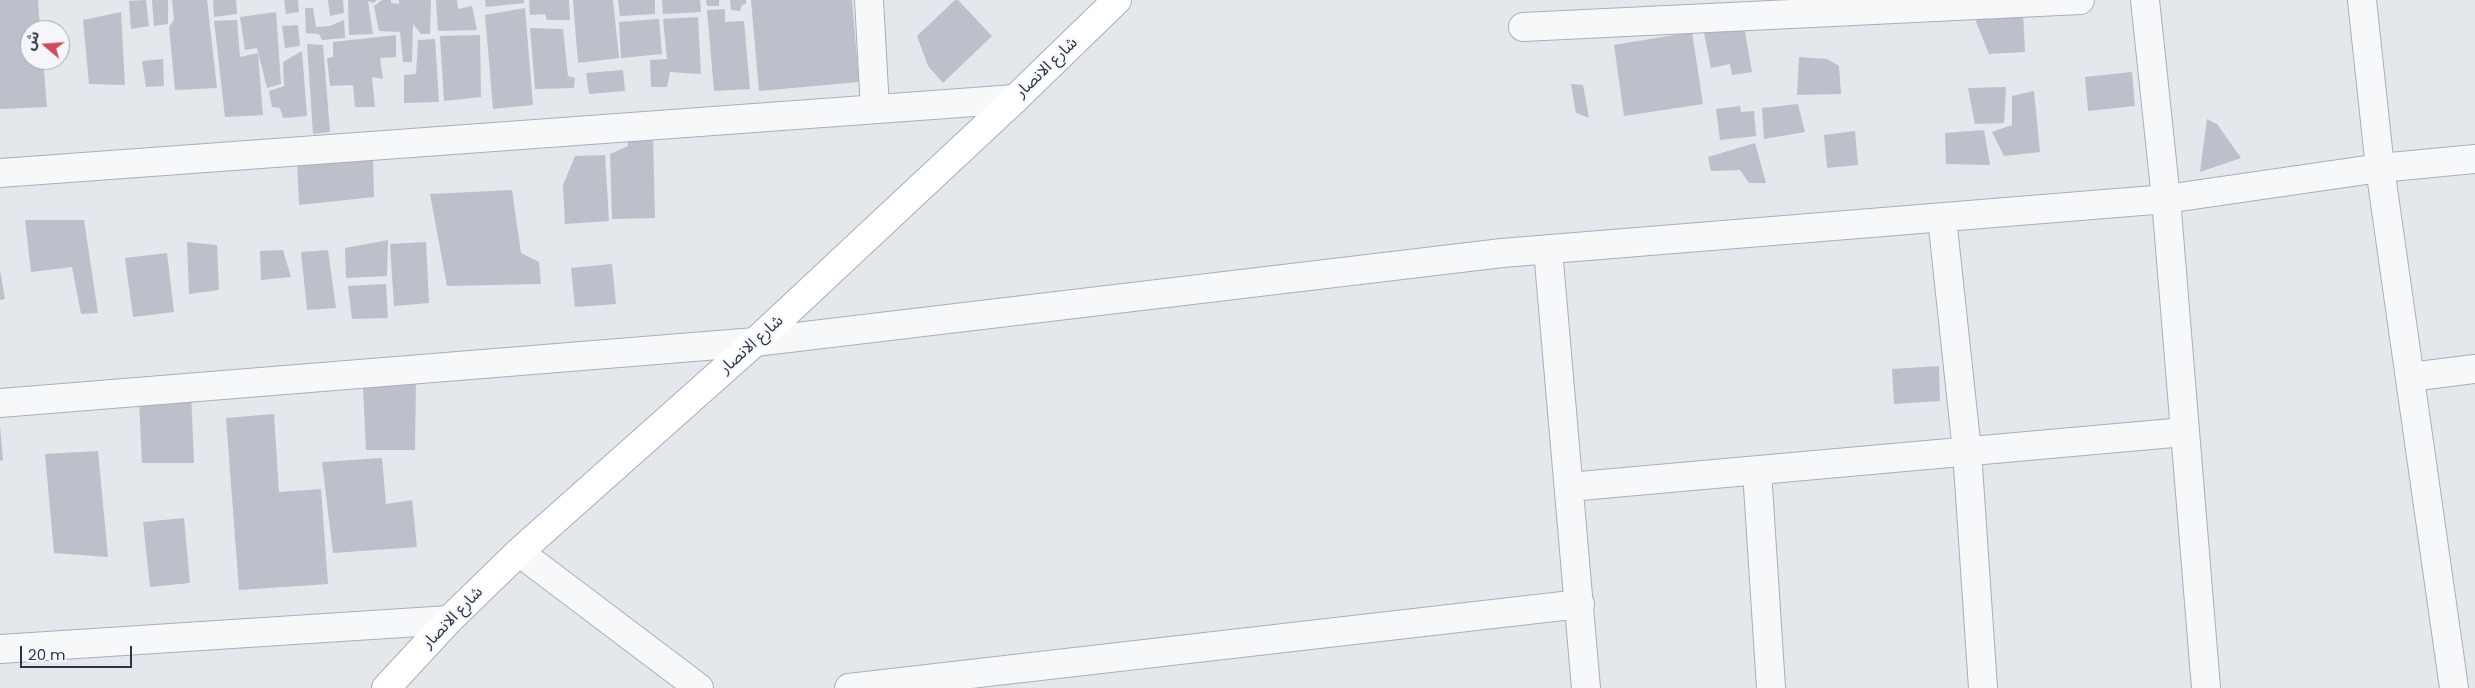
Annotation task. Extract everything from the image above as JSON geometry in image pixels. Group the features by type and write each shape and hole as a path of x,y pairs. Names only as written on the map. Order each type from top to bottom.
{"street":[{"path":"869,0 875,110"},
{"name":"شارع الانصار","path":"386,688 449,620 519,552 756,342 1015,99 1093,11 1117,0"},
{"path":"1523,28 2080,0"},
{"path":"2145,0 2166,200 2206,688"},
{"path":"2362,0 2380,168 2454,688"},
{"path":"0,173 1015,99"},
{"path":"0,403 756,342 1493,254 2166,200 2380,168 2475,159"},
{"path":"1942,218 1967,451 1983,688"},
{"path":"1548,250 1586,688"},
{"path":"2410,377 2475,369"},
{"path":"1569,487 2184,432"},
{"path":"1757,471 1771,688"},
{"path":"519,552 698,688"},
{"path":"849,688 960,681 1580,604"},
{"path":"0,649 449,620"}],"building":[{"path":"0,0 38,0 39,20 20,20 20,70 44,70 47,107 0,109"},
{"path":"146,0 149,26 131,29 129,1"},
{"path":"152,0 168,0 168,24 154,26"},
{"path":"172,0 207,0 217,88 175,90 169,27 174,20"},
{"path":"213,0 236,0 237,14 214,17"},
{"path":"284,0 298,0 299,12 286,14"},
{"path":"328,0 343,0 344,13 330,16"},
{"path":"348,0 377,0 373,3 368,1 373,34 349,35"},
{"path":"382,0 391,0 391,3 399,4 399,0 431,0 430,34 421,34 413,24 412,62 403,62 400,32 379,31 374,6"},
{"path":"436,0 457,0 458,9 472,6 477,30 438,31"},
{"path":"485,0 524,0 524,3 486,7"},
{"path":"529,0 569,0 570,20 547,20 545,14 530,15"},
{"path":"573,0 613,0 619,58 578,63"},
{"path":"618,0 655,0 655,14 620,16"},
{"path":"662,0 700,0 701,12 663,14"},
{"path":"706,0 719,0 719,6 707,6"},
{"path":"730,0 746,0 746,4 742,5 740,11 731,10"},
{"path":"751,0 852,0 859,82 759,91"},
{"path":"955,0 958,0 992,36 943,83 928,66 917,36"},
{"path":"305,8 313,8 316,27 330,26 344,20 345,38 322,40 319,34 306,33"},
{"path":"525,8 533,105 493,109 485,15"},
{"path":"725,9 725,22 744,21 750,89 714,91 707,10"},
{"path":"121,12 125,85 89,84 83,20"},
{"path":"276,12 281,84 267,88 257,48 245,50 240,17"},
{"path":"2023,12 2025,52 1989,54 1973,14"},
{"path":"698,17 701,74 670,72 667,87 651,87 650,60 667,59 663,19"},
{"path":"659,19 662,54 621,58 619,22"},
{"path":"237,20 240,57 258,53 263,115 225,117 214,21"},
{"path":"298,25 300,46 285,48 282,26"},
{"path":"1744,26 1752,72 1732,75 1730,64 1711,68 1704,33"},
{"path":"530,28 563,29 568,76 575,78 574,88 535,89"},
{"path":"1692,32 1703,104 1624,116 1614,45"},
{"path":"396,35 396,57 380,58 383,79 372,77 375,107 355,107 353,85 330,86 327,58 333,57 333,42"},
{"path":"480,35 481,97 444,101 440,36"},
{"path":"435,39 439,102 404,103 404,75 416,74 418,40"},
{"path":"307,44 323,45 330,132 313,134"},
{"path":"302,51 307,116 283,118 280,108 272,107 269,91 284,86 283,62"},
{"path":"1799,57 1827,59 1839,66 1841,94 1797,95"},
{"path":"163,59 164,86 146,87 142,61"},
{"path":"623,70 625,91 589,94 586,73"},
{"path":"2132,72 2135,106 2088,111 2085,77"},
{"path":"1571,84 1583,85 1589,118 1576,113"},
{"path":"2006,87 2004,123 1975,124 1968,88"},
{"path":"2034,91 2040,152 2004,156 1992,132 2012,125 2012,96"},
{"path":"1798,104 1805,132 1764,139 1762,108"},
{"path":"1740,106 1741,112 1754,111 1756,136 1720,140 1716,109"},
{"path":"2207,119 2217,124 2241,158 2200,172"},
{"path":"1984,130 1990,165 1946,164 1945,133"},
{"path":"1855,131 1858,165 1827,168 1824,135"},
{"path":"653,134 655,218 612,219 610,154 628,146 627,135"},
{"path":"1755,143 1766,183 1749,183 1740,170 1711,171 1708,157"},
{"path":"605,155 609,221 565,224 563,185 575,156"},
{"path":"373,158 374,197 299,205 297,161"},
{"path":"512,190 521,253 539,262 541,284 447,286 430,194"},
{"path":"25,220 84,220 98,313 81,314 72,267 31,272"},
{"path":"388,240 387,276 346,278 345,248"},
{"path":"187,242 217,245 219,290 189,294"},
{"path":"426,242 429,303 394,306 390,244"},
{"path":"283,250 291,277 261,280 260,251"},
{"path":"328,250 336,308 307,310 301,252"},
{"path":"167,253 174,312 133,317 125,258"},
{"path":"612,264 616,304 575,307 571,268"},
{"path":"0,270 5,299 0,300"},
{"path":"386,284 388,318 352,319 348,286"},
{"path":"1939,366 1940,401 1894,404 1892,369"},
{"path":"416,377 415,450 366,450 363,388"},
{"path":"191,392 194,463 142,463 139,399"},
{"path":"274,414 279,492 321,489 328,584 239,590 226,418"},
{"path":"0,425 3,460 0,461"},
{"path":"98,451 108,557 54,553 45,454"},
{"path":"382,458 386,504 412,500 417,547 333,553 322,462"},
{"path":"184,518 190,583 150,587 143,522"}]}
